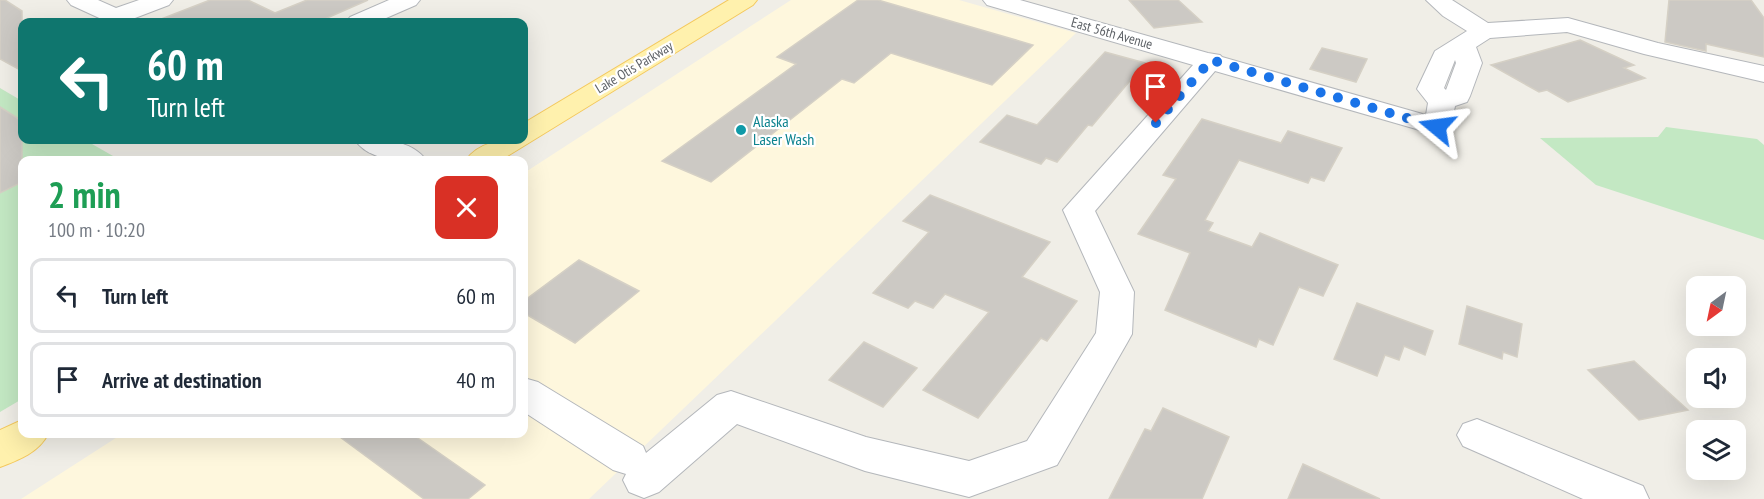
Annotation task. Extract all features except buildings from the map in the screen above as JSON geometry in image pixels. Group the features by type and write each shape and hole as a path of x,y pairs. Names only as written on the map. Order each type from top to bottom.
{"main road":[{"name":"Lake Otis Parkway","path":"528,133 746,0"},
{"path":"488,156 509,144"},
{"path":"0,450 21,438"}],"street":[{"path":"79,0 117,18"},
{"path":"125,18 161,0"},
{"path":"367,18 408,0"},
{"name":"East 56th Avenue","path":"995,0 1211,60 1439,115 1457,96 1469,63 1462,46 1484,31"},
{"path":"1438,0 1451,11 1484,31 1570,15 1653,49 1764,74"},
{"path":"528,396 636,469 730,406 865,454 969,479 1042,453 1114,334 1117,292 1079,210 1211,60"},
{"path":"377,144 403,156"},
{"path":"1477,435 1628,499"}],"shaded area":[{"path":"791,0 959,0 1076,33 589,499 21,499 116,438 528,438 528,170"}],"green space":[{"path":"0,88 18,99 18,144 92,144 113,156 18,156 18,401 0,412"},
{"path":"1666,127 1757,139 1764,145 1764,240 1596,185 1540,138 1658,137"}],"place":[{"name":"Alaska Laser Wash","path":"741,130"}],"route":[{"path":"1156,123 1211,60 1437,127"}]}
